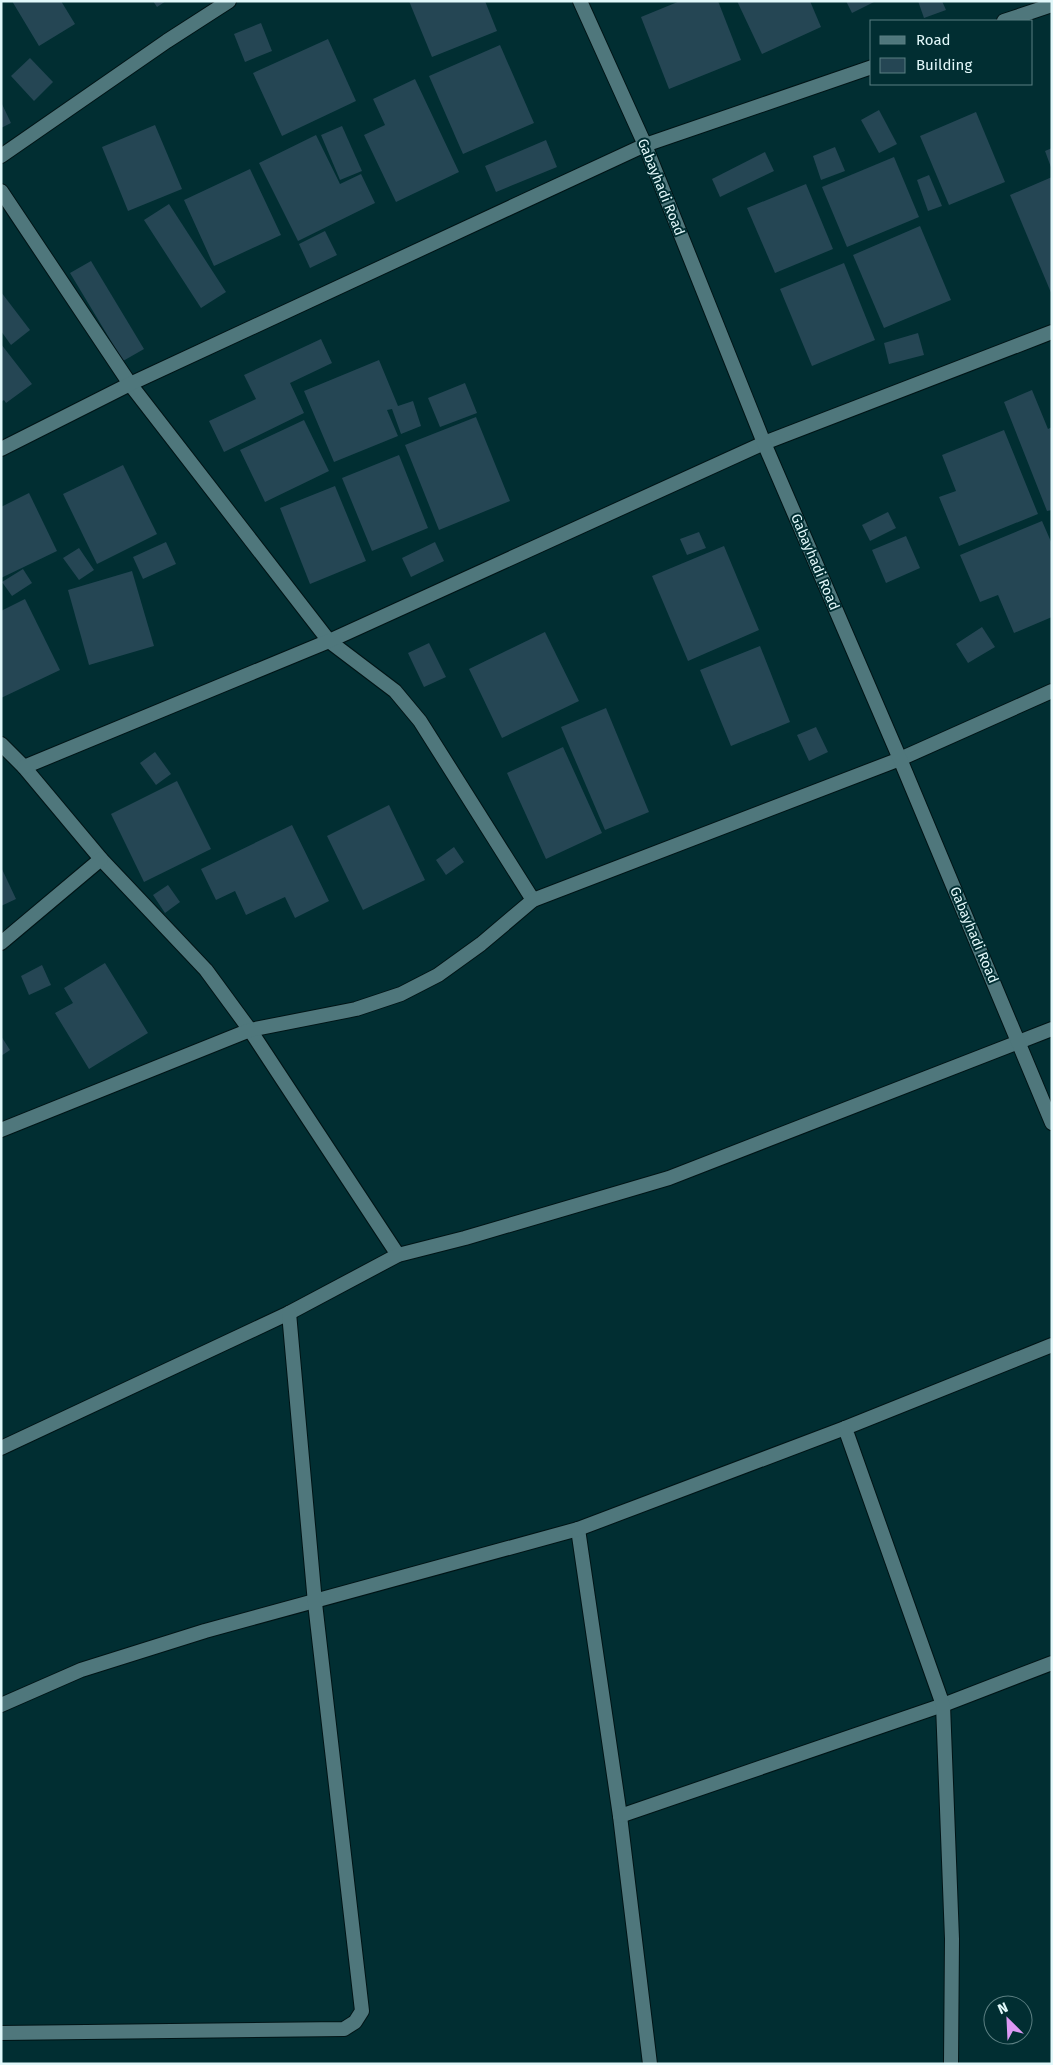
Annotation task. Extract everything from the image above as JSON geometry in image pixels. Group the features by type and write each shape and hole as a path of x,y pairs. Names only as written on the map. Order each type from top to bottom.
{"street":[{"path":"1,156 167,41 229,1"},
{"name":"Gabayhadi Road","path":"580,1 645,145 764,443 1020,1042 1052,1123"},
{"path":"1007,20 1052,5"},
{"path":"1,448 130,384 645,145 870,68"},
{"path":"1,190 130,384 329,641 395,691 420,721 533,900"},
{"path":"24,767 329,641 764,443 1052,332"},
{"path":"1,1130 250,1030 356,1009 401,994 445,970 533,900 900,759 1052,691"},
{"path":"1,744 24,767 101,859 206,970 250,1030 398,1255"},
{"path":"1,943 101,859"},
{"path":"1,1448 289,1313 398,1255 465,1238 669,1178 1052,1029"},
{"path":"1,2032 344,2029 355,2022 362,2011 315,1603 289,1313"},
{"path":"1,1705 81,1670 205,1631 315,1603 578,1529 845,1428 1052,1345"},
{"path":"845,1428 943,1705 952,1939 951,2064"},
{"path":"578,1529 620,1816 650,2064"},
{"path":"620,1816 943,1705 1052,1663"}],"building":[{"path":"12,1 61,1 75,24 39,46"},
{"path":"153,1 166,1 157,7"},
{"path":"409,1 485,1 497,31 432,57"},
{"path":"680,1 718,1 741,60 669,89 641,17"},
{"path":"737,1 810,1 821,27 762,54"},
{"path":"846,1 876,1 852,13"},
{"path":"918,1 942,1 946,10 924,18"},
{"path":"261,23 272,51 245,62 234,34"},
{"path":"328,39 356,101 282,136 253,73"},
{"path":"500,45 534,123 463,154 429,76"},
{"path":"30,58 53,82 34,101 11,76"},
{"path":"415,79 459,172 396,202 364,135 385,125 373,99"},
{"path":"1,102 11,123 1,128"},
{"path":"879,110 897,144 879,153 861,120"},
{"path":"976,112 1005,182 949,205 920,136"},
{"path":"155,125 182,189 128,211 102,147"},
{"path":"342,126 362,171 340,180 321,135"},
{"path":"316,135 340,184 361,174 375,203 298,241 259,163"},
{"path":"546,140 557,167 496,192 485,166"},
{"path":"835,147 845,171 821,180 813,156"},
{"path":"1052,148 1052,170 1045,151"},
{"path":"765,152 774,171 720,197 712,179"},
{"path":"894,157 919,217 847,247 822,187"},
{"path":"250,169 281,235 214,266 184,200"},
{"path":"929,175 942,206 928,211 917,180"},
{"path":"1052,177 1052,295 1010,195"},
{"path":"806,184 833,249 775,273 747,208"},
{"path":"169,204 226,292 201,308 144,220"},
{"path":"920,226 951,300 884,328 853,255"},
{"path":"325,231 337,255 310,268 299,244"},
{"path":"91,261 144,349 123,361 70,273"},
{"path":"844,263 875,340 812,366 780,289"},
{"path":"1,292 30,330 11,345 1,331"},
{"path":"918,333 924,355 889,364 884,343"},
{"path":"321,339 332,363 290,383 304,413 224,452 209,421 256,399 244,375"},
{"path":"1,344 32,384 6,403 4,400 1,402"},
{"path":"379,360 398,406 413,401 421,426 401,434 392,409 387,410 398,436 334,462 304,391"},
{"path":"465,383 477,413 440,427 428,398"},
{"path":"1032,390 1048,429 1052,427 1052,510 1047,511 1004,402"},
{"path":"476,417 510,501 439,530 405,445"},
{"path":"304,420 329,471 265,502 240,450"},
{"path":"1004,430 1038,514 959,546 939,497 956,491 942,455"},
{"path":"399,455 428,528 372,551 342,478"},
{"path":"123,465 157,534 97,564 63,494"},
{"path":"335,486 366,561 310,584 280,508"},
{"path":"29,493 57,551 1,578 1,507"},
{"path":"888,512 896,528 870,541 862,525"},
{"path":"1042,521 1052,544 1052,617 1014,633 998,595 980,602 960,555"},
{"path":"699,532 706,548 687,555 680,539"},
{"path":"906,536 920,568 886,583 872,550"},
{"path":"166,542 176,564 143,579 133,557"},
{"path":"435,542 444,561 411,577 402,558"},
{"path":"724,546 759,630 688,661 652,576"},
{"path":"79,548 94,570 79,580 63,558"},
{"path":"23,569 32,583 12,596 2,582"},
{"path":"132,571 154,646 89,665 68,590"},
{"path":"25,599 60,670 1,698 1,611"},
{"path":"982,627 995,647 968,663 956,644"},
{"path":"545,632 579,701 502,738 469,669"},
{"path":"429,643 446,677 424,687 408,653"},
{"path":"760,646 790,722 731,746 700,670"},
{"path":"606,708 649,812 605,830 561,727"},
{"path":"816,727 828,752 809,761 797,735"},
{"path":"563,747 602,833 546,859 507,773"},
{"path":"155,752 171,774 156,785 140,763"},
{"path":"177,781 211,849 144,882 111,814"},
{"path":"389,805 425,880 363,910 327,836"},
{"path":"292,825 329,901 295,918 285,897 246,915 235,891 216,900 201,869"},
{"path":"454,847 464,862 446,875 436,860"},
{"path":"1,867 16,899 1,906"},
{"path":"168,885 180,902 165,913 153,895"},
{"path":"105,963 148,1033 89,1069 55,1013 73,1003 64,988"},
{"path":"42,965 51,985 29,995 21,976"},
{"path":"1,1036 10,1050 1,1056"}]}
